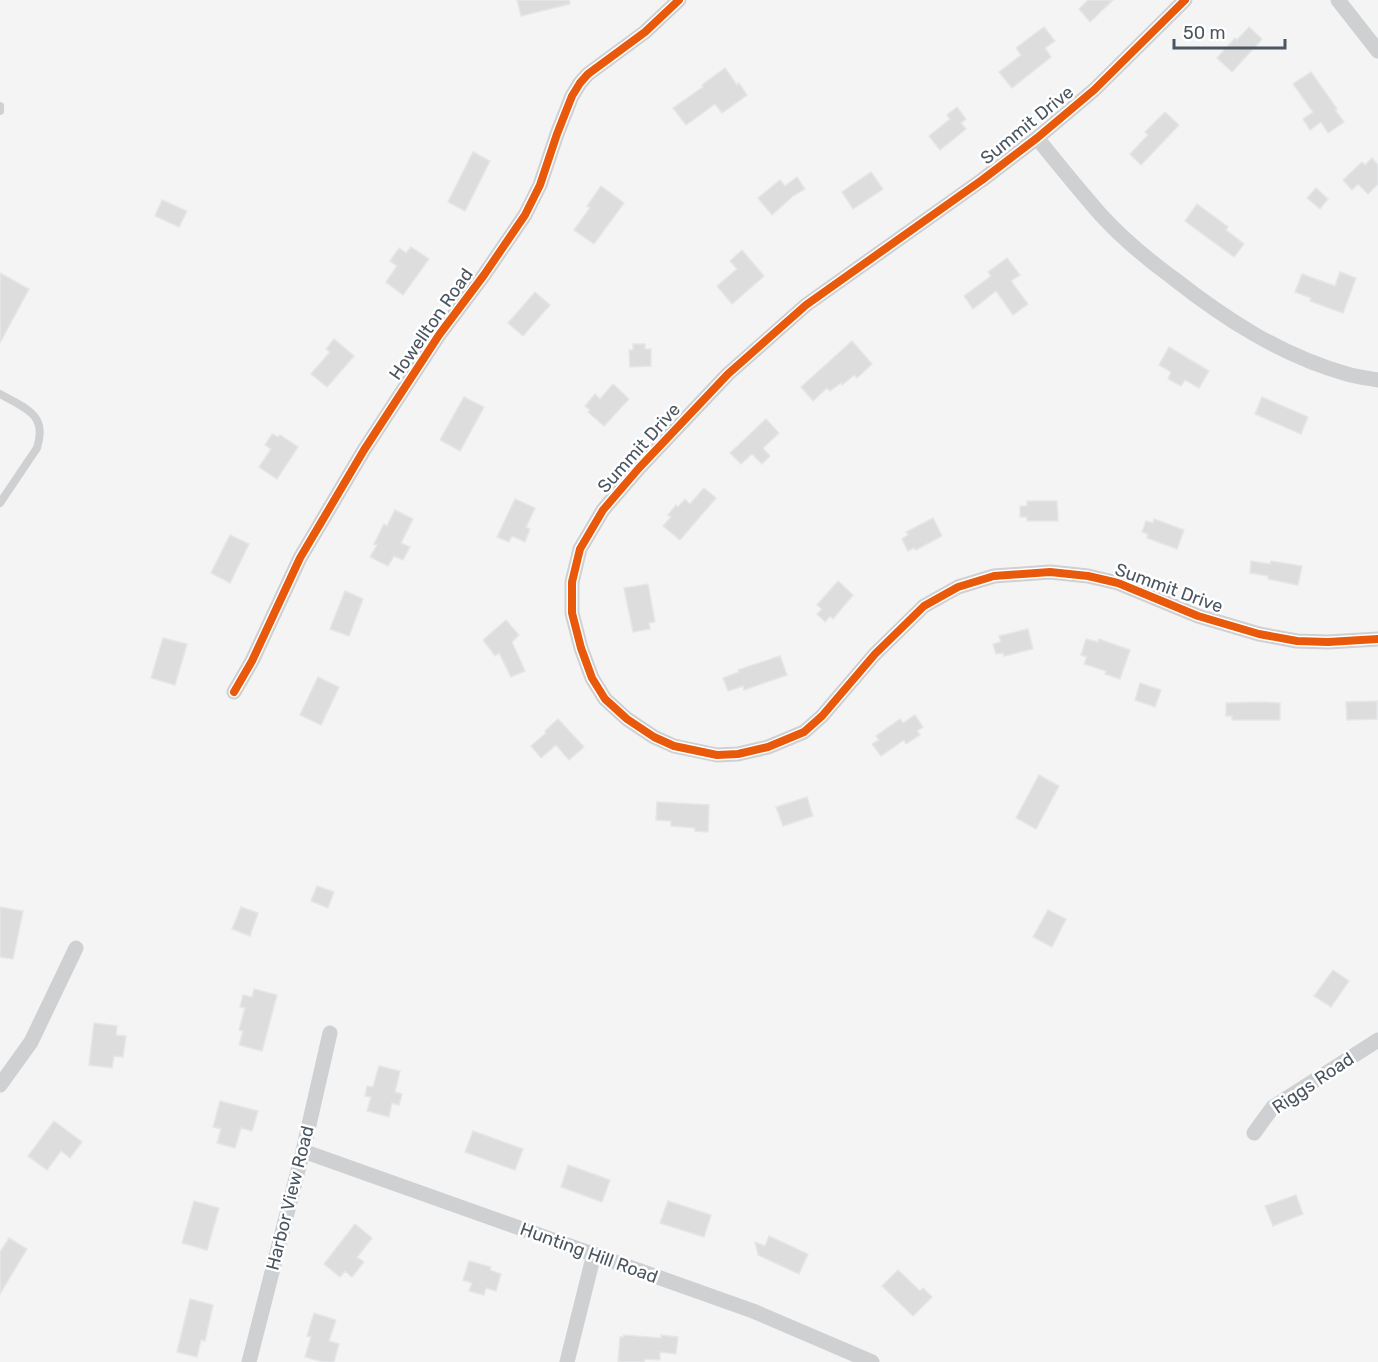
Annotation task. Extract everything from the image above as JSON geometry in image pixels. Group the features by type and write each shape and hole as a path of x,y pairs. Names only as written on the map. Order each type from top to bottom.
{"street":[{"name":"Howellton Road","path":"234,692 252,661 300,558 364,450 439,335 525,215 540,185 557,134 580,82 645,32 679,0"},
{"name":"Summit Drive","path":"1185,0 1094,90 1037,138 982,180 806,305 728,374 639,468 603,510 580,549 572,582 572,613 581,648 592,678 605,699 627,719 654,737 674,746 717,754 738,754 768,747 804,732 822,716 875,654 924,606 958,587 994,576 1050,572 1088,576 1118,583 1198,616 1259,634 1297,641 1378,639"},
{"path":"1338,0 1378,51"},
{"path":"1037,138 1119,234 1197,297 1245,330 1297,356 1347,374 1378,380"},
{"path":"0,1085 31,1042 76,948"},
{"name":"Harbor View Road","path":"249,1362 303,1151 330,1033"},
{"name":"Riggs Road","path":"1254,1133 1273,1107 1378,1040"},
{"name":"Hunting Hill Road","path":"303,1151 753,1311 872,1362"},
{"path":"567,1362 594,1254"}],"lane":[{"path":"0,394 27,409 35,416 40,428 37,448 0,504"}],"building":[{"path":"517,0 569,0 570,4 521,16"},
{"path":"1088,0 1113,0 1090,22 1079,9"},
{"path":"1044,27 1055,41 1045,48 1051,57 1012,88 999,72 1021,55 1016,48"},
{"path":"1249,27 1262,39 1232,72 1217,58 1235,38 1237,40"},
{"path":"725,68 747,95 722,113 715,104 686,125 673,108"},
{"path":"1311,72 1344,122 1328,133 1321,122 1310,130 1303,119 1313,112 1293,84"},
{"path":"957,107 966,119 961,123 966,129 940,150 929,136 950,119 947,115"},
{"path":"1165,112 1179,125 1141,165 1130,154 1148,135 1145,132"},
{"path":"473,152 490,161 465,211 448,202"},
{"path":"1372,158 1378,165 1378,184 1368,194 1358,184 1352,190 1343,180 1362,162 1365,165"},
{"path":"871,172 883,189 853,209 842,192"},
{"path":"797,177 805,189 793,196 772,215 758,198 780,180 785,186"},
{"path":"601,186 624,203 594,244 574,230 590,208 587,206"},
{"path":"1316,188 1328,199 1320,209 1307,198"},
{"path":"162,200 187,211 179,227 155,216"},
{"path":"1197,204 1228,227 1226,230 1244,244 1234,257 1185,221"},
{"path":"411,247 429,259 403,295 386,282 397,266 390,261 399,248 406,253"},
{"path":"742,250 764,276 732,304 717,286 737,269 730,261"},
{"path":"1007,258 1020,275 1011,281 1028,304 1013,315 996,291 973,309 964,296 991,276 988,272"},
{"path":"1340,272 1356,278 1343,313 1310,301 1311,298 1295,292 1302,274 1335,286"},
{"path":"0,273 29,289 0,343"},
{"path":"535,292 550,305 523,336 508,323"},
{"path":"334,339 354,356 327,387 311,374 330,352 326,349"},
{"path":"852,341 872,364 857,378 854,375 830,391 827,388 813,401 801,387"},
{"path":"633,344 645,344 645,349 651,349 651,366 630,367 629,350 633,350"},
{"path":"1169,347 1209,371 1199,388 1185,380 1181,386 1168,379 1171,372 1159,365"},
{"path":"613,384 629,399 604,426 588,412 590,410 585,406 595,394 600,399"},
{"path":"464,397 484,407 460,451 440,440"},
{"path":"1262,397 1308,417 1301,434 1255,414"},
{"path":"766,419 779,433 763,448 770,456 762,464 752,454 741,464 730,453"},
{"path":"272,434 278,437 280,435 298,447 277,479 259,467 271,449 265,445"},
{"path":"704,488 716,498 680,540 663,526 671,517 668,515 685,499 690,504"},
{"path":"515,499 535,508 526,527 530,529 525,542 512,536 509,542 497,537"},
{"path":"1027,501 1057,501 1058,521 1027,521 1027,517 1020,517 1020,506 1027,506"},
{"path":"395,510 413,519 401,543 410,547 403,560 394,556 388,566 370,557 384,524 387,526"},
{"path":"933,518 942,536 916,550 914,548 908,551 902,539 908,535 906,532"},
{"path":"1154,519 1184,530 1177,549 1147,538 1148,534 1142,532 1146,521 1153,523"},
{"path":"230,535 249,544 230,583 211,573"},
{"path":"1251,561 1270,564 1271,561 1302,566 1298,585 1250,573"},
{"path":"838,581 853,595 833,619 830,616 825,622 817,614 822,609 817,605"},
{"path":"648,584 655,622 649,623 650,629 633,632 624,588"},
{"path":"345,591 363,599 349,636 330,629"},
{"path":"506,620 519,635 512,642 525,671 511,677 499,653 495,656 483,640"},
{"path":"1028,629 1033,649 1004,656 1003,653 996,654 993,644 1001,642 999,636"},
{"path":"163,638 187,644 175,685 151,678"},
{"path":"1086,639 1098,642 1099,639 1130,650 1120,679 1105,674 1106,671 1084,664 1087,657 1081,655"},
{"path":"780,656 787,675 744,690 743,686 728,691 723,678 739,672 738,670"},
{"path":"318,677 339,687 321,725 300,715"},
{"path":"1140,683 1161,690 1155,707 1135,700"},
{"path":"1377,701 1377,719 1347,720 1346,702"},
{"path":"1226,703 1280,703 1280,720 1232,720 1232,716 1226,716"},
{"path":"915,715 923,727 917,731 920,735 906,744 904,740 881,756 872,744 879,740 876,736 900,719 903,723"},
{"path":"558,719 584,747 569,760 556,745 541,758 531,746"},
{"path":"1039,775 1059,786 1036,829 1016,818"},
{"path":"807,797 813,816 783,826 776,807"},
{"path":"657,802 709,805 708,832 695,831 695,828 671,826 671,821 656,820"},
{"path":"317,886 334,892 328,908 311,901"},
{"path":"0,907 23,911 13,959 0,957"},
{"path":"241,907 258,913 250,936 232,929"},
{"path":"1048,910 1066,919 1052,947 1033,937"},
{"path":"1333,970 1349,981 1331,1007 1314,996"},
{"path":"254,989 277,995 262,1051 239,1045 243,1031 239,1030 245,1008 240,1007 243,995 252,997"},
{"path":"94,1023 117,1026 116,1035 126,1036 123,1057 114,1056 112,1068 89,1065"},
{"path":"379,1066 400,1071 395,1092 402,1094 399,1105 392,1103 389,1117 367,1111 371,1097 365,1096 367,1086 373,1087"},
{"path":"220,1101 258,1111 252,1131 241,1128 235,1148 217,1143 221,1129 213,1127"},
{"path":"54,1121 82,1142 70,1158 61,1151 47,1170 28,1156"},
{"path":"473,1131 523,1149 515,1170 465,1152"},
{"path":"568,1165 610,1180 602,1202 561,1187"},
{"path":"1296,1195 1303,1214 1273,1226 1265,1206"},
{"path":"194,1201 219,1208 207,1250 182,1243"},
{"path":"668,1201 711,1215 704,1237 660,1223"},
{"path":"355,1224 372,1238 357,1257 364,1262 352,1277 345,1271 340,1277 324,1264"},
{"path":"769,1236 808,1254 799,1274 758,1255 755,1242 765,1246"},
{"path":"9,1238 27,1249 0,1294 0,1252"},
{"path":"469,1261 491,1267 490,1270 501,1274 496,1291 486,1288 484,1295 469,1291 472,1283 463,1280"},
{"path":"898,1270 920,1291 923,1288 932,1297 913,1316 882,1286"},
{"path":"190,1299 213,1305 205,1341 201,1340 197,1357 177,1352"},
{"path":"314,1313 336,1320 329,1341 339,1344 334,1362 323,1362 305,1357 311,1337 307,1336"},
{"path":"624,1335 678,1337 676,1354 660,1352 660,1360 618,1362 620,1337"}],"cycle path":[{"path":"234,692 252,661 300,558 364,450 439,335 525,215 540,185 572,96 580,83 588,74 645,32 679,0"},
{"path":"1185,0 1094,90 1037,138 982,180 806,305 728,374 639,468 603,510 580,549 572,582 572,613 581,648 592,678 605,699 627,719 654,737 674,746 717,755 738,754 768,747 804,732 822,716 875,654 924,606 958,587 994,576 1050,572 1088,576 1118,583 1198,616 1259,634 1297,641 1378,639"}]}
